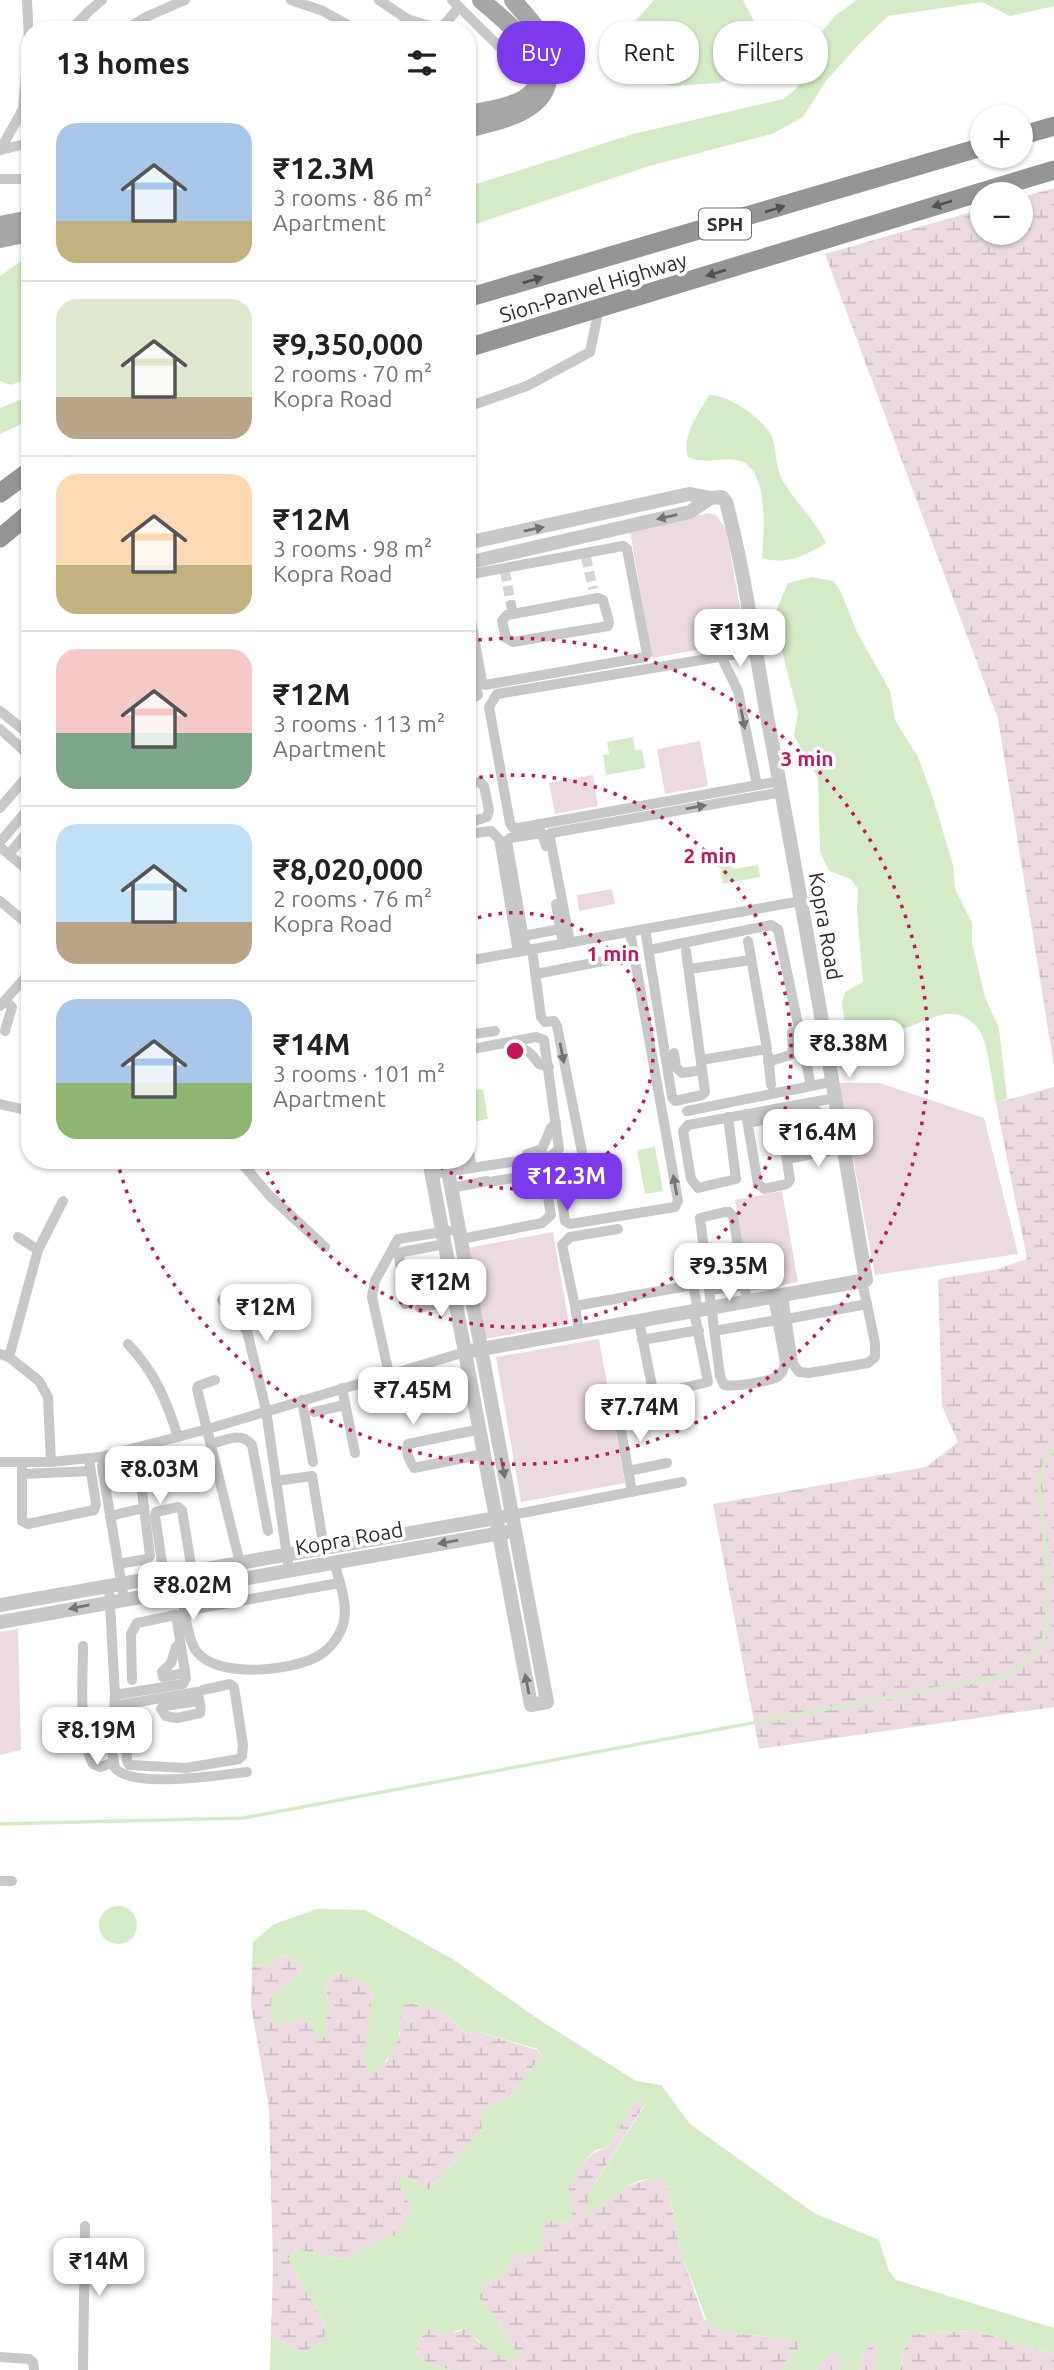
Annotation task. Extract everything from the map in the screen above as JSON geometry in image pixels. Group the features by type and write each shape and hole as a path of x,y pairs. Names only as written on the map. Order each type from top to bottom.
{"highway":[{"path":"1033,132 1054,126"},
{"name":"Sion-Panvel Highway","path":"476,296 970,151"},
{"name":"Sion-Panvel Highway","path":"476,345 1054,170"},
{"path":"0,493 21,478"},
{"path":"0,538 21,520"}],"main road":[{"path":"476,112 521,100 536,86 539,67 528,44 481,0"},
{"path":"476,126 517,115 537,102 547,87 550,75 543,38 513,0"},
{"path":"0,225 21,221"},
{"path":"0,239 21,235"}],"street":[{"path":"27,0 28,21"},
{"path":"79,21 102,0"},
{"path":"140,21 185,0"},
{"path":"291,0 323,11 341,21"},
{"path":"379,0 414,21"},
{"path":"445,21 456,3 474,21"},
{"path":"476,23 536,86"},
{"path":"0,150 21,112"},
{"path":"0,122 11,129"},
{"path":"0,150 21,145"},
{"path":"0,179 21,179"},
{"path":"476,404 527,386 590,352 598,309"},
{"path":"476,541 689,494 709,498"},
{"name":"Kopra Road","path":"709,498 722,497 726,502 747,587 755,650 866,1280 862,1281"},
{"path":"476,572 582,536 690,512 709,498"},
{"path":"582,536 586,554"},
{"path":"476,563 503,564 586,554 623,546 627,549 647,648 645,657 485,685 476,649"},
{"path":"594,594 603,600 608,626 513,642 506,638 502,621 512,610 594,594"},
{"path":"755,650 497,694 489,707 510,823 513,828 518,828 757,785 781,786"},
{"path":"721,656 738,691 757,785"},
{"path":"0,711 21,728"},
{"path":"0,729 21,748"},
{"path":"476,783 480,782 484,786 489,810 484,820 476,821"},
{"path":"2,810 21,785"},
{"path":"567,943 551,833 781,786"},
{"path":"4,840 21,818"},
{"path":"1,821 4,840 21,861"},
{"path":"476,833 491,831 499,839 525,950 536,974 541,1017 545,1022 554,1021 557,1026 583,1160 557,1167 565,1221 570,1224 674,1207 678,1201 630,932"},
{"path":"4,840 21,833"},
{"path":"525,950 507,841 510,838 539,833 545,836 560,929 567,943"},
{"path":"0,901 21,918"},
{"path":"476,959 801,901"},
{"path":"649,955 771,925 778,929 808,1087"},
{"path":"523,936 560,929"},
{"path":"646,929 673,1100 698,1096 705,1092 686,951"},
{"path":"748,941 771,1085"},
{"path":"536,974 634,956"},
{"path":"689,970 751,960"},
{"path":"5,1031 12,1007 3,1003 21,982"},
{"path":"476,1034 495,1031"},
{"path":"768,1062 793,1054 792,1032"},
{"path":"476,1049 540,1038 546,1043 559,1149 551,1156 476,1167"},
{"path":"491,1051 524,1048 531,1052 539,1064 549,1067"},
{"path":"674,1054 676,1067 682,1073 701,1065 767,1049"},
{"path":"687,1111 831,1082"},
{"path":"746,1117 835,1098"},
{"path":"0,1104 21,1109"},
{"path":"728,1117 736,1180 698,1188 691,1179 683,1131 688,1125 728,1117 779,1116 813,1110 817,1111 826,1151"},
{"path":"746,1117 760,1187 764,1189 790,1182 779,1116"},
{"path":"507,1158 542,1149 556,1123"},
{"path":"787,1159 843,1148"},
{"path":"247,1169 304,1230 325,1247"},
{"path":"430,1169 481,1429 530,1705 547,1702 448,1169"},
{"path":"405,1304 399,1255 402,1252 460,1234 542,1223 551,1215 544,1174 451,1188"},
{"path":"51,1462 48,1397 39,1381 4,1356 38,1250 64,1201"},
{"path":"639,1321 653,1391 657,1394 709,1382 699,1330 701,1310 709,1290 699,1220 725,1212 733,1216 747,1301"},
{"path":"579,1331 562,1245 570,1237 618,1229"},
{"path":"18,1237 38,1250"},
{"path":"389,1374 381,1362 384,1333 373,1297 375,1281 395,1241 444,1238"},
{"path":"22,1474 96,1465 266,1410 465,1352 579,1331 862,1281 876,1343 875,1357 869,1363 809,1373 799,1372 793,1364 778,1296"},
{"path":"575,1306 693,1283 701,1310 714,1331 720,1376 724,1385 732,1386 775,1378 784,1370 782,1319"},
{"path":"709,1290 745,1285"},
{"path":"222,1300 247,1331 266,1410 289,1570"},
{"path":"420,1308 455,1300"},
{"path":"714,1331 867,1304"},
{"path":"642,1340 699,1330"},
{"path":"128,1344 152,1372 178,1437"},
{"path":"215,1380 198,1386 197,1389 240,1563"},
{"path":"342,1388 355,1453"},
{"path":"302,1400 313,1462"},
{"path":"617,1402 632,1492"},
{"path":"314,1412 345,1405"},
{"path":"481,1429 408,1444 407,1447 414,1468 484,1454"},
{"path":"212,1444 239,1437 247,1439 252,1445 268,1531"},
{"path":"0,1462 138,1465 150,1556 118,1564"},
{"path":"22,1462 22,1521 28,1524 94,1510 96,1465"},
{"path":"628,1471 667,1463"},
{"path":"96,1465 110,1516 118,1564 115,1585 118,1702 112,1763 118,1773 126,1777 177,1780 247,1772"},
{"path":"276,1481 312,1476 324,1549"},
{"path":"512,1515 682,1482"},
{"path":"164,1576 155,1516 156,1512 178,1507 182,1510 192,1571"},
{"path":"110,1516 144,1508"},
{"path":"515,1530 534,1511"},
{"name":"Kopra Road","path":"0,1605 512,1515"},
{"name":"Kopra Road","path":"0,1622 515,1530"},
{"path":"180,1589 194,1648 209,1662 242,1670 302,1662 325,1651 341,1630 345,1611 334,1561"},
{"path":"186,1611 339,1583"},
{"path":"118,1702 179,1686 185,1681 176,1615 137,1623 131,1634 132,1680"},
{"path":"180,1643 162,1675 185,1673"},
{"path":"83,1646 83,1705 88,1755 93,1764 100,1767 112,1763"},
{"path":"230,1684 234,1687 243,1745 242,1756 239,1759 186,1768 129,1765 118,1702 195,1692 201,1695 230,1684"},
{"path":"0,1881 12,1881"},
{"path":"83,2370 85,2226"},
{"path":"0,2357 29,2359 33,2362 34,2370"}],"green space":[{"path":"1054,188 1054,1066 998,719 825,254 970,212 970,245 1033,245 1033,194"},
{"path":"708,513 716,515 726,529 746,641 652,658 630,531"},
{"path":"700,741 708,786 665,794 657,749"},
{"path":"593,775 598,806 555,814 549,783"},
{"path":"612,889 615,904 579,911 577,895"},
{"path":"839,1083 880,1083 984,1118 1018,1254 875,1275"},
{"path":"1054,1087 1054,1707 759,1749 713,1504 926,1467 958,1442 942,1406 938,1279 998,1269 1027,1259 996,1103"},
{"path":"782,1191 798,1282 751,1291 735,1200"},
{"path":"553,1232 569,1324 484,1339 468,1248"},
{"path":"599,1339 625,1483 521,1502 496,1357"},
{"path":"18,1629 21,1750 0,1755 0,1632"},
{"path":"282,1954 303,1965 300,1974 272,1995 277,2026 304,2017 328,1999 325,1983 338,1972 362,1981 373,1991 370,2026 386,2063 400,2034 399,2012 404,2001 442,2011 467,2034 476,2031 537,2050 542,2055 510,2097 486,2108 481,2118 482,2129 429,2190 404,2175 402,2189 412,2210 400,2234 374,2242 344,2260 296,2249 288,2259 326,2325 324,2340 302,2353 271,2336 273,2266 269,2109 251,2005 252,1968 259,1964 266,1967"},
{"path":"636,2099 645,2104 590,2191 622,2188 655,2177 666,2181 682,2255 704,2319 743,2334 797,2340 801,2344 782,2370 450,2370 429,2364 416,2354 419,2339 431,2327 456,2332 467,2328 479,2343 516,2351 499,2322 479,2297 485,2284 503,2274 517,2253 530,2255 542,2229 550,2220 565,2224 572,2216 568,2194 575,2174 589,2157 608,2147"},
{"path":"976,2331 1054,2354 1054,2370 900,2370 905,2345 913,2334"},
{"path":"873,2342 879,2345 875,2370 859,2370 863,2354"},
{"path":"837,2352 842,2359 839,2370 816,2370 825,2355"}],"shaded area":[{"path":"654,0 743,0 754,21 713,21 713,83 675,86 663,84 699,84 699,21 635,21"},
{"path":"857,0 1054,0 1054,6 1010,16 982,2 888,16 828,79 828,24"},
{"path":"799,84 824,84 803,117 772,134 649,166 476,224 476,184 633,134 783,99"},
{"path":"21,262 21,381 11,385 0,381 0,276"},
{"path":"709,395 736,404 763,424 773,439 783,481 826,543 788,560 762,558 763,502 760,487 748,465 737,460 700,460 688,457 686,449 689,433"},
{"path":"21,400 21,424 0,434 0,408"},
{"path":"812,577 833,581 840,590 856,630 890,691 895,720 918,757 933,798 953,865 955,889 972,923 972,943 985,997 999,1028 1007,1099 996,1103 988,1054 982,1036 970,1021 962,1016 944,1014 906,1028 854,1041 846,1035 842,1002 845,992 863,982 857,910 858,889 851,879 829,871 820,852 818,778 794,736 798,713 782,651 776,611 788,583"},
{"path":"633,737 635,750 642,749 645,768 606,775 603,755 609,754 607,742"},
{"path":"731,863 733,869 758,865 760,877 723,884 720,865"},
{"path":"483,1089 488,1119 476,1122 476,1090"},
{"path":"655,1147 663,1191 645,1194 637,1150"},
{"path":"118,1906 131,1912 137,1925 131,1938 118,1944 105,1938 99,1925 105,1912"},
{"path":"317,1909 365,1910 454,1960 541,2021 636,2081 661,2085 690,2124 814,2213 879,2240 889,2271 896,2280 1054,2328 1054,2354 976,2331 913,2334 905,2345 900,2370 875,2370 878,2346 873,2342 863,2354 859,2370 839,2370 842,2359 836,2352 825,2356 816,2370 782,2370 801,2344 797,2340 743,2334 709,2326 682,2255 666,2181 646,2179 636,2182 616,2193 591,2213 585,2213 590,2191 645,2105 636,2099 608,2147 596,2150 584,2161 568,2189 572,2216 565,2224 550,2220 542,2229 542,2250 530,2255 517,2253 503,2274 485,2284 479,2297 517,2351 514,2360 499,2356 488,2349 467,2328 441,2335 431,2327 419,2339 416,2354 429,2364 450,2370 270,2370 271,2336 302,2353 324,2340 326,2325 288,2259 296,2249 344,2260 374,2242 399,2234 412,2210 397,2179 404,2175 429,2190 482,2129 481,2118 486,2108 510,2097 542,2055 537,2049 476,2031 467,2034 442,2011 405,2002 397,2042 382,2064 372,2073 364,2065 373,1991 361,1981 338,1972 325,1983 328,1999 325,2037 319,2038 304,2017 277,2026 270,2014 272,1995 300,1974 303,1965 282,1954 266,1967 259,1964 252,1968 253,1942 274,1924"}],"waterway":[{"path":"0,1824 243,1818 1009,1675 1036,1650 1043,1640 1046,1627 1046,1565 1039,1485 1044,1465 1054,1449"}],"tunnel":[{"path":"586,557 593,589"},
{"path":"505,571 511,605"}]}
